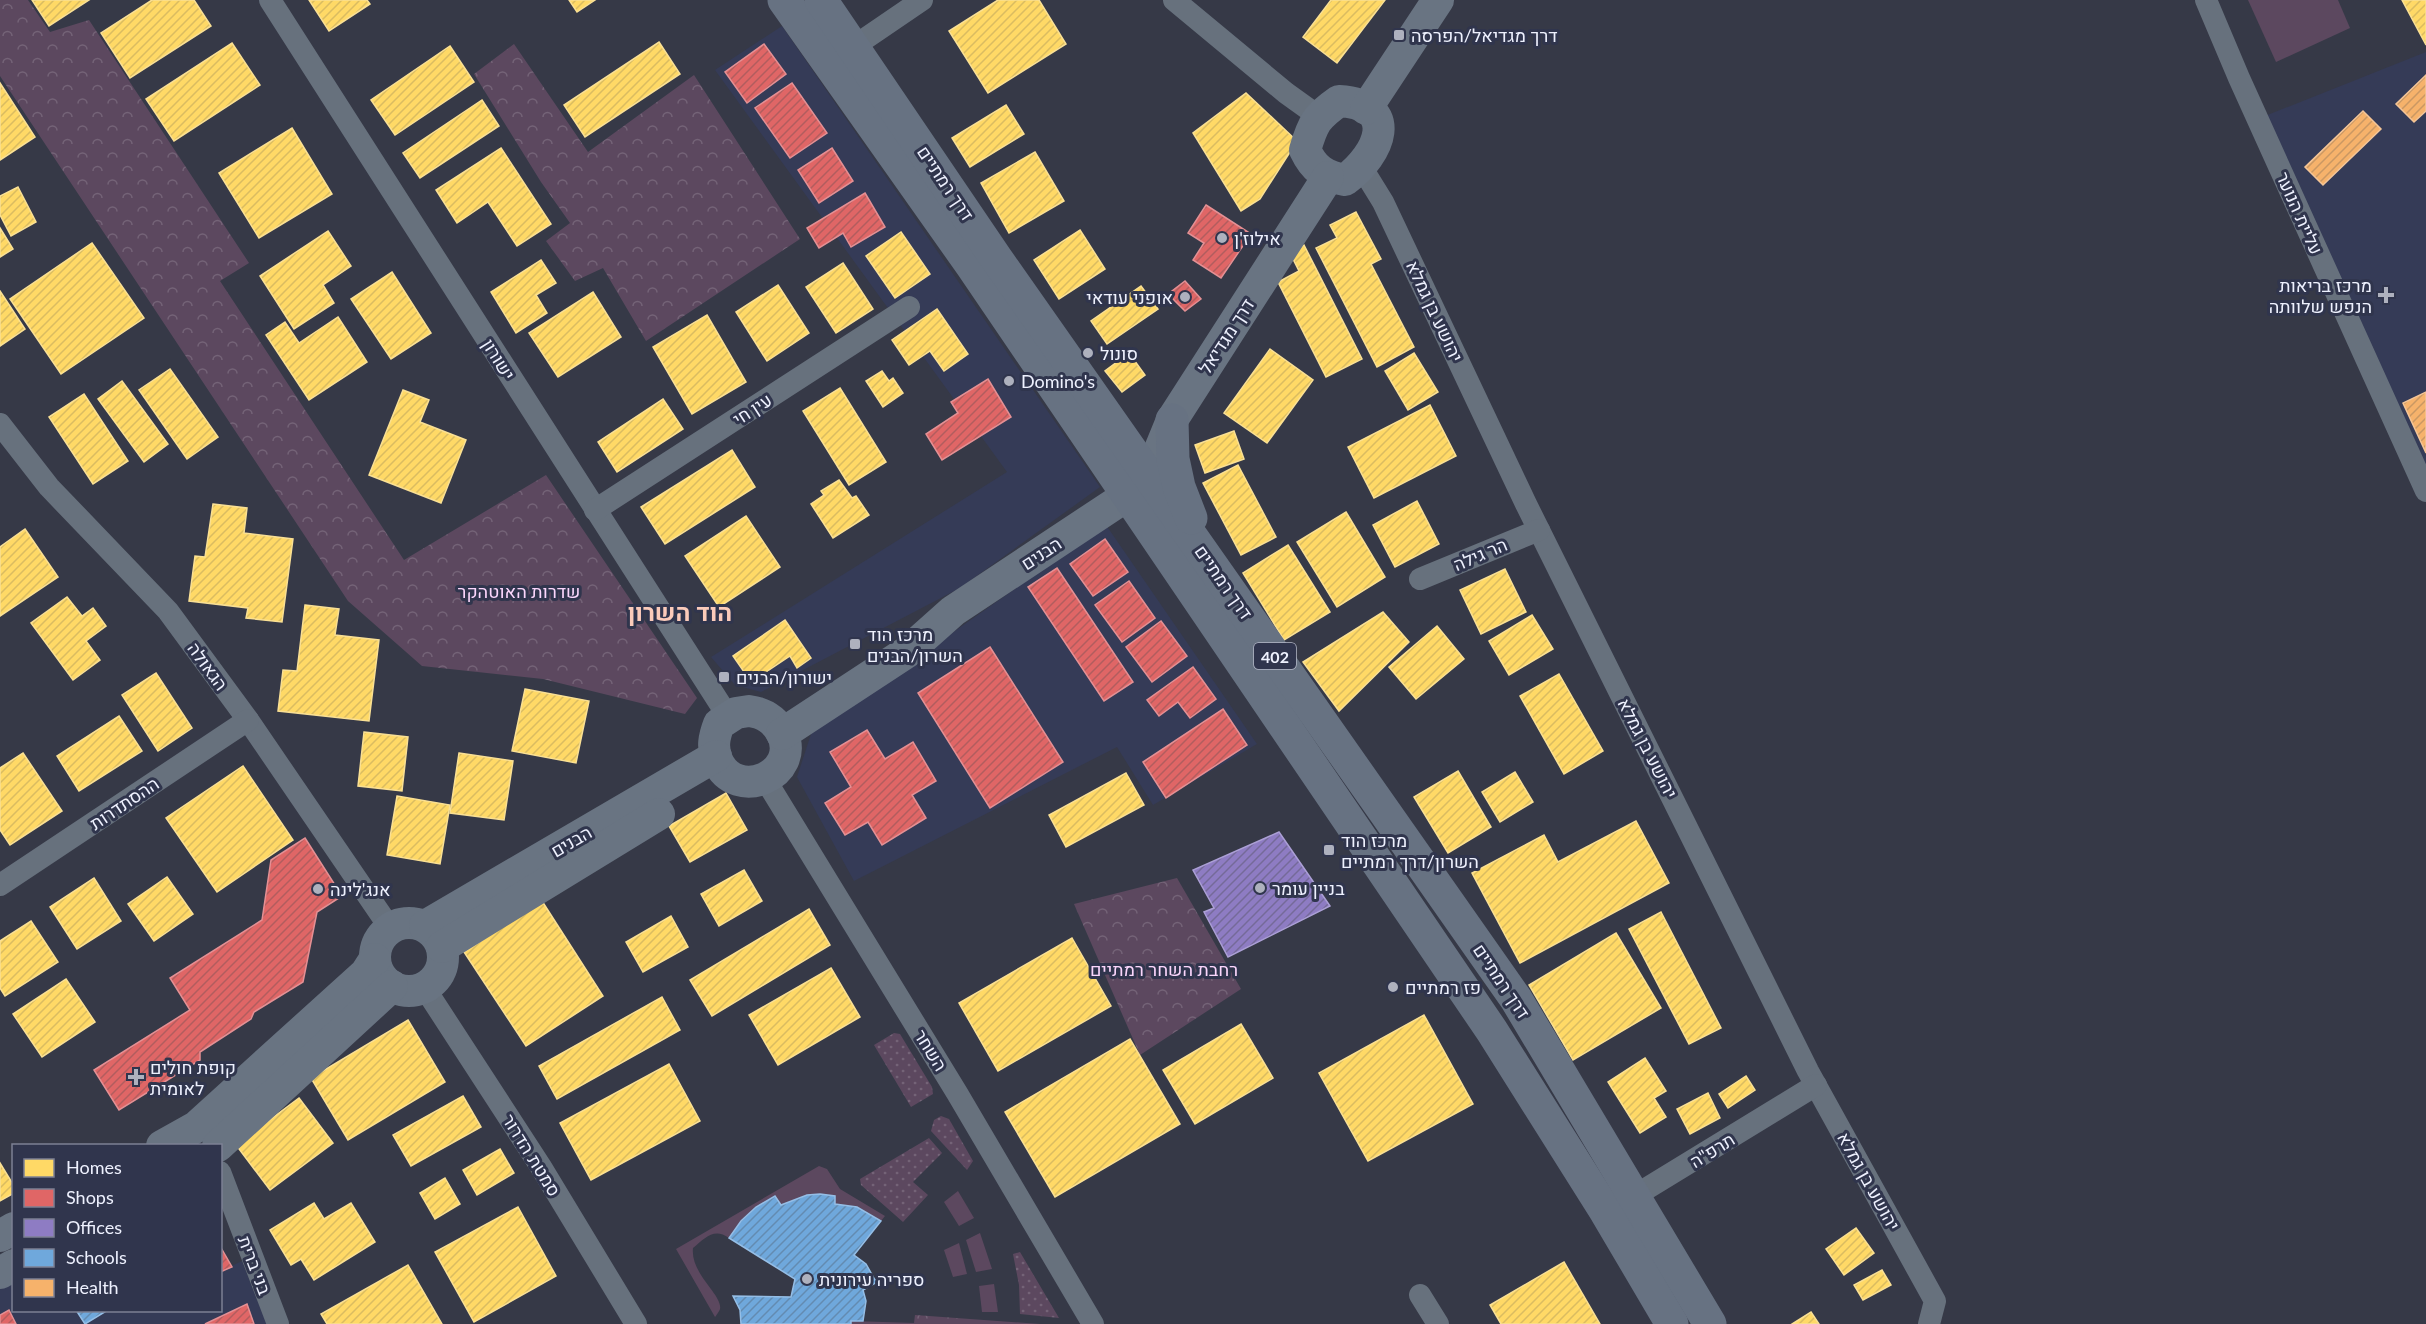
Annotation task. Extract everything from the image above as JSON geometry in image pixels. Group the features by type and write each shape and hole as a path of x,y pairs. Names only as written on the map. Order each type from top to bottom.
{"main road":[{"name":"דרך רמתיים","path":"784,0 972,266 1139,485 1486,1022 1606,1212 1672,1324"},
{"name":"דרך רמתיים","path":"821,0 996,258 1106,413 1139,485 1204,555 1516,999 1710,1324"},
{"path":"1106,413 1130,431 1156,437 1172,420"},
{"path":"1172,420 1173,459 1179,487 1204,555"}],"street":[{"name":"ישורון","path":"270,0 729,718"},
{"path":"853,47 922,0"},
{"path":"1174,0 1286,93 1318,116"},
{"path":"1366,109 1438,0"},
{"name":"עליית הנוער","path":"2206,0 2426,491"},
{"path":"1339,100 1356,102 1366,109 1374,115 1380,130 1378,142 1362,168 1346,180 1328,177 1313,166 1305,150 1318,116 1339,100"},
{"name":"יהושע בן גמלא","path":"1362,168 1383,202 1539,530 1816,1085 1935,1301 1929,1324"},
{"name":"דרך מגדיאל","path":"1139,485 1172,420 1328,177"},
{"name":"עין חי","path":"594,510 909,307"},
{"name":"הגאולה","path":"0,424 49,487 168,611 248,720 390,928"},
{"name":"הבנים","path":"775,725 907,652 952,611 1139,485"},
{"name":"הר גילה","path":"1420,579 1539,530"},
{"path":"749,711 775,725 785,749 776,771 765,779 744,782 720,765 713,745 719,724 736,713 749,711"},
{"name":"ההסתדרות","path":"0,885 248,720"},
{"name":"הבנים","path":"434,937 720,765"},
{"name":"השחר","path":"765,779 951,1083 1093,1324"},
{"path":"207,1140 366,973 375,959 379,942 390,928 408,923 434,937 443,959 441,970 434,980 424,987 402,990 392,986 384,979 375,959"},
{"path":"177,1144 207,1140 392,986"},
{"name":"סמטת הדרור","path":"424,987 541,1167 636,1324"},
{"name":"תרפ\"ה","path":"1606,1212 1635,1197 1816,1085"},
{"name":"בני ברית","path":"222,1177 278,1324"},
{"path":"1420,1295 1438,1324"}],"shaded area":[{"path":"782,26 1100,487 960,588 761,692 735,685 711,657 1007,472 715,70"},
{"name":"מרכז בריאות הנפש שלוותה","path":"2426,52 2426,473 2265,116"},
{"path":"1106,525 1257,744 1153,805 1117,747 854,881 797,777 812,731"},
{"path":"242,1261 267,1324 0,1324 0,1280 12,1273 12,1312 222,1312 222,1271"}],"green space":[{"name":"שדרות האוטהקר","path":"0,0 28,0 50,32 89,20 249,263 220,281 404,560 546,475 697,698 685,714 543,679 422,666 348,601 0,76"},
{"path":"2248,0 2338,0 2350,28 2276,62"},
{"path":"514,44 588,152 694,75 800,239 646,341 603,268 575,281 546,241 570,223 541,182 474,74"},
{"name":"רחבת השחר רמתיים","path":"1177,878 1241,989 1140,1055 1074,904"},
{"path":"894,1033 900,1034 932,1087 933,1094 911,1107 874,1045"},
{"path":"941,1116 949,1119 973,1161 967,1170 931,1131 934,1120"},
{"path":"929,1138 942,1153 913,1182 928,1195 903,1222 861,1185 860,1179"},
{"path":"819,1166 827,1169 840,1189 885,1216 881,1221 857,1207 835,1204 834,1196 807,1195 781,1205 756,1207 741,1221 729,1238 719,1234 710,1235 693,1248 696,1267 720,1303 720,1310 715,1317 676,1249"},
{"path":"958,1191 974,1218 959,1226 944,1202"},
{"path":"980,1233 992,1269 976,1272 966,1240"},
{"path":"959,1243 967,1274 953,1277 944,1250"},
{"path":"1020,1252 1059,1318 1020,1314 1019,1285 1013,1254"},
{"path":"994,1284 998,1312 982,1312 979,1286"},
{"path":"915,1315 1040,1324 851,1324 851,1321 914,1323"}],"building: Homes":[{"path":"32,0 89,0 49,26"},
{"path":"152,0 194,0 211,26 130,78 101,33"},
{"path":"309,0 367,0 370,4 329,31"},
{"path":"569,0 595,0 577,12"},
{"path":"998,0 1039,0 1066,44 988,93 949,31"},
{"path":"1331,0 1385,0 1337,63 1303,37"},
{"path":"2402,0 2426,0 2426,45"},
{"path":"659,42 680,74 585,137 564,105"},
{"path":"232,43 260,85 174,141 146,99"},
{"path":"450,46 474,82 395,135 371,100"},
{"path":"0,83 35,137 0,160"},
{"path":"1246,93 1297,141 1260,199 1241,211 1193,133"},
{"path":"482,100 499,126 420,178 403,153"},
{"path":"1006,105 1024,134 970,167 952,138"},
{"path":"292,128 332,194 259,238 219,173"},
{"path":"501,148 551,224 517,246 488,202 457,223 436,190"},
{"path":"1035,152 1064,201 1009,233 981,183"},
{"path":"18,187 36,222 11,236 0,215 0,196"},
{"path":"1356,212 1381,259 1371,264 1414,347 1377,367 1316,248 1337,238 1330,225"},
{"path":"0,228 13,249 0,257"},
{"path":"1080,230 1105,269 1059,299 1034,260"},
{"path":"328,231 351,266 323,285 334,303 294,329 260,276"},
{"path":"901,232 930,274 895,298 866,256"},
{"path":"92,243 144,318 61,374 10,299"},
{"path":"1304,245 1362,359 1326,377 1278,282 1299,271 1290,253"},
{"path":"541,260 556,283 536,295 547,313 516,333 491,292"},
{"path":"843,263 873,309 836,333 806,287"},
{"path":"392,272 431,333 391,359 351,299"},
{"path":"778,285 809,333 767,361 736,312"},
{"path":"1141,286 1158,309 1107,344 1091,321"},
{"path":"0,291 25,329 0,346"},
{"path":"593,292 621,337 558,377 529,333"},
{"path":"937,309 968,354 944,371 930,351 909,365 892,340"},
{"path":"707,315 746,382 692,414 653,347"},
{"path":"338,317 367,362 309,400 266,335 285,322 299,343"},
{"path":"1270,349 1313,380 1267,443 1224,413"},
{"path":"1129,353 1145,375 1122,392 1105,371"},
{"path":"1414,353 1438,392 1408,410 1385,371"},
{"path":"170,369 218,437 187,459 139,390"},
{"path":"882,371 889,381 893,378 903,393 883,407 866,381"},
{"path":"122,381 168,444 144,462 98,399"},
{"path":"840,388 886,462 849,485 803,411"},
{"path":"403,390 429,400 420,422 466,440 441,503 369,475"},
{"path":"84,394 128,461 93,484 49,417"},
{"path":"663,399 683,429 617,472 598,442"},
{"path":"1430,405 1456,456 1374,498 1348,447"},
{"path":"1234,431 1244,459 1205,473 1195,445"},
{"path":"732,450 755,487 665,544 641,507"},
{"path":"1238,465 1276,537 1241,555 1203,483"},
{"path":"839,480 852,498 856,496 869,515 833,538 811,504 824,495 821,491"},
{"path":"1417,501 1439,544 1395,567 1373,525"},
{"path":"213,504 247,508 244,533 293,539 282,622 246,618 248,608 189,601 195,556 205,557"},
{"path":"1346,512 1385,577 1337,607 1297,542"},
{"path":"746,516 780,567 719,607 685,556"},
{"path":"25,529 58,577 0,616 0,547"},
{"path":"1288,545 1330,612 1284,640 1243,573"},
{"path":"1505,569 1526,612 1481,634 1460,590"},
{"path":"67,597 82,616 93,608 106,626 86,641 100,660 73,680 31,623"},
{"path":"305,605 339,609 335,635 379,640 369,721 278,711 283,670 297,671"},
{"path":"1383,612 1409,642 1339,711 1303,662"},
{"path":"1532,615 1553,649 1509,675 1489,641"},
{"path":"785,620 811,658 797,668 790,656 751,682 733,656"},
{"path":"1437,626 1464,659 1416,699 1389,667"},
{"path":"156,673 192,728 158,751 122,695"},
{"path":"1559,674 1603,751 1564,774 1520,696"},
{"path":"525,689 589,701 576,763 512,751"},
{"path":"119,716 142,751 79,791 57,756"},
{"path":"364,732 408,737 402,791 358,786"},
{"path":"23,753 62,811 10,845 0,830 0,768"},
{"path":"459,753 513,761 504,820 450,813"},
{"path":"243,766 293,840 217,892 166,818"},
{"path":"1458,771 1491,827 1448,853 1414,797"},
{"path":"1515,772 1533,802 1500,822 1482,792"},
{"path":"1126,773 1144,805 1066,847 1049,815"},
{"path":"726,793 747,830 690,862 669,826"},
{"path":"397,796 450,805 440,864 387,855"},
{"path":"1636,821 1669,883 1520,963 1472,873 1544,835 1558,862"},
{"path":"744,870 762,901 719,926 701,894"},
{"path":"167,877 193,914 154,941 128,904"},
{"path":"94,878 121,921 77,949 50,907"},
{"path":"542,901 603,996 526,1046 464,952"},
{"path":"809,909 830,945 712,1016 690,980"},
{"path":"1661,912 1721,1028 1689,1044 1629,929"},
{"path":"671,916 688,947 643,972 626,942"},
{"path":"31,921 58,962 5,996 0,988 0,941"},
{"path":"1616,933 1661,1008 1573,1060 1529,985"},
{"path":"1072,938 1111,1006 998,1071 959,1003"},
{"path":"831,968 860,1017 778,1065 749,1015"},
{"path":"66,979 95,1022 42,1057 13,1014"},
{"path":"662,997 680,1030 557,1099 539,1066"},
{"path":"1424,1015 1473,1104 1368,1161 1319,1073"},
{"path":"408,1020 445,1082 348,1140 311,1078"},
{"path":"1241,1024 1273,1078 1195,1124 1163,1070"},
{"path":"1130,1039 1180,1124 1055,1197 1005,1112"},
{"path":"1645,1058 1666,1091 1654,1098 1666,1117 1640,1133 1608,1082"},
{"path":"669,1064 700,1121 591,1180 560,1123"},
{"path":"1746,1076 1755,1090 1728,1108 1719,1094"},
{"path":"1708,1093 1720,1118 1690,1134 1677,1109"},
{"path":"463,1096 481,1127 411,1166 393,1135"},
{"path":"299,1098 333,1143 270,1190 236,1145"},
{"path":"500,1149 514,1173 477,1195 463,1170"},
{"path":"0,1163 12,1183 12,1194 0,1201"},
{"path":"445,1178 460,1204 435,1219 420,1193"},
{"path":"314,1203 324,1219 351,1203 375,1242 314,1280 301,1259 291,1265 270,1230"},
{"path":"518,1207 556,1276 474,1322 435,1252"},
{"path":"1856,1228 1874,1253 1844,1275 1826,1249"},
{"path":"1564,1262 1600,1324 1501,1324 1490,1305"},
{"path":"408,1265 442,1324 327,1324 321,1314"},
{"path":"1882,1270 1891,1285 1863,1300 1854,1285"},
{"path":"1811,1312 1819,1324 1792,1324"}],"building: Shops":[{"path":"764,44 786,74 747,103 725,72"},
{"path":"792,83 827,133 790,158 755,108"},
{"path":"832,148 853,181 819,203 798,170"},
{"path":"865,193 885,227 851,247 843,233 819,248 807,228"},
{"name":"אילוז'ן","path":"1206,205 1251,234 1221,278 1193,260 1204,243 1188,233"},
{"name":"אופני עודאי","path":"1185,281 1201,299 1185,311 1168,294"},
{"path":"988,379 1011,417 942,460 926,434 958,413 951,402"},
{"path":"1105,539 1128,572 1093,596 1070,564"},
{"path":"1057,568 1133,682 1104,701 1028,587"},
{"path":"1129,581 1155,618 1122,642 1095,605"},
{"path":"1161,621 1187,656 1152,682 1126,647"},
{"path":"990,647 1063,762 990,808 918,693"},
{"path":"1193,667 1216,699 1190,718 1178,702 1159,716 1147,700"},
{"path":"1223,709 1247,745 1166,798 1143,762"},
{"path":"867,730 885,759 913,742 936,781 912,795 926,818 882,845 868,822 845,835 825,803 851,787 830,752"},
{"path":"305,838 342,896 317,912 303,982 254,1012 251,1019 200,1052 200,1060 119,1110 94,1070 190,1010 170,978 262,920 271,860"},
{"path":"222,1250 232,1267 222,1271"},
{"path":"247,1304 254,1324 205,1324"},
{"path":"9,1310 16,1324 0,1324 0,1315"}],"building: Offices":[{"name":"בניין עומר","path":"1279,832 1330,906 1228,957 1204,912 1214,908 1193,870"}],"building: Schools":[{"path":"807,1195 835,1196 835,1204 857,1207 881,1221 854,1255 866,1264 875,1280 882,1276 884,1278 863,1290 866,1301 863,1321 851,1321 851,1324 741,1324 740,1310 733,1296 791,1297 795,1279 729,1238 741,1221 756,1207 775,1196 781,1205"},
{"path":"77,1312 105,1312 85,1324"}],"building: Health":[{"path":"2426,75 2426,111 2414,122 2396,104"},
{"path":"2363,111 2381,129 2323,185 2305,167"},
{"path":"2426,392 2426,453 2403,403"}],"place":[{"name":"דרך מגדיאל/הפרסה","path":"1399,35"},
{"name":"אילוז'ן","path":"1222,238"},
{"name":"מרכז בריאות הנפש שלוותה","path":"2386,295"},
{"name":"אופני עודאי","path":"1185,297"},
{"name":"סונול","path":"1088,353"},
{"name":"Domino's","path":"1009,381"},
{"name":"מרכז הוד השרון/הבנים","path":"855,644"},
{"name":"ישורון/הבנים","path":"724,677"},
{"name":"מרכז הוד השרון/דרך רמתיים","path":"1329,850"},
{"name":"בניין עומר","path":"1260,888"},
{"name":"אנג'לינה","path":"318,889"},
{"name":"פז רמתיים","path":"1393,987"},
{"name":"קופת חולים לאומית","path":"136,1077"},
{"name":"ספריה עירונית","path":"807,1279"}],"district":[{"name":"הוד השרון","path":"680,611"}]}
